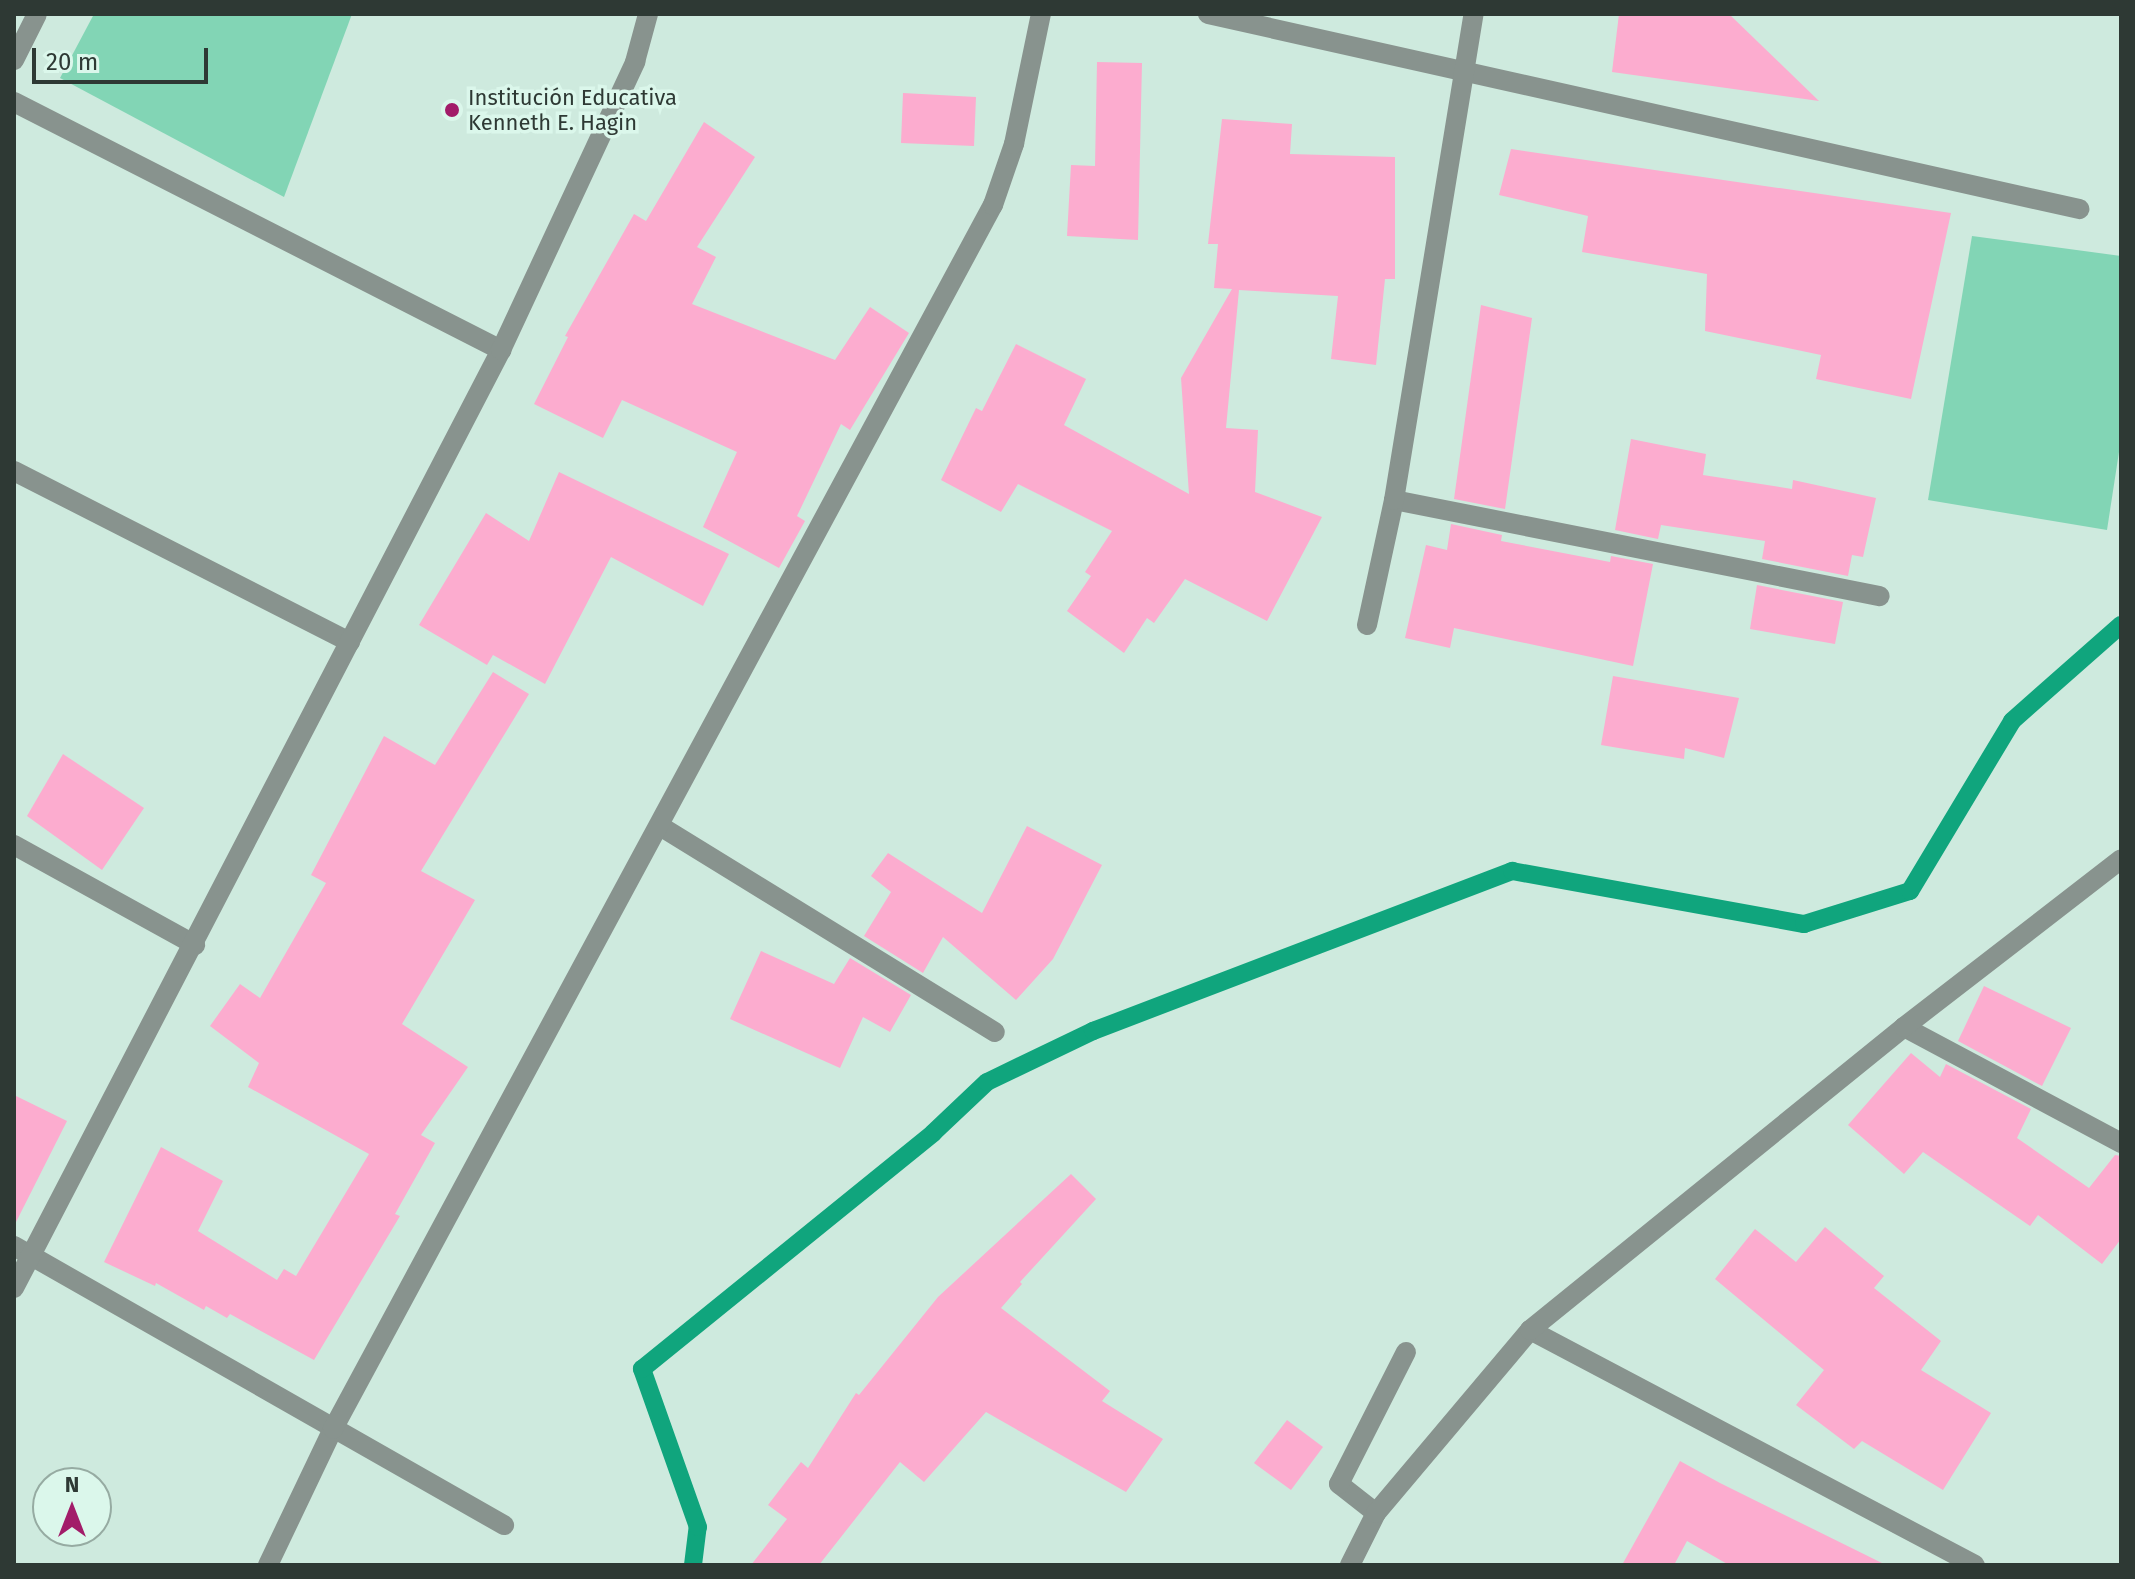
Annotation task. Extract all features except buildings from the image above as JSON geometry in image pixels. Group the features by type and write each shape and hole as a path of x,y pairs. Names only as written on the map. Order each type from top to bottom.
{"street":[{"path":"14,60 37,14"},
{"path":"14,1288 22,1251 195,945 501,350 635,62 648,14"},
{"path":"268,1565 333,1429 993,205 1014,144 1041,14"},
{"path":"1208,14 2079,209"},
{"path":"1367,625 1394,500 1474,14"},
{"path":"14,102 501,350"},
{"path":"14,471 350,642"},
{"path":"1394,500 1880,596"},
{"path":"660,826 995,1032"},
{"path":"14,845 195,945"},
{"path":"1350,1565 1376,1513 1530,1330 1904,1027 2121,859"},
{"path":"1904,1027 2121,1143"},
{"path":"22,1251 504,1525"},
{"path":"1530,1330 1975,1565"},
{"path":"1376,1513 1339,1484 1406,1352"}],"green space":[{"path":"94,14 352,14 284,197 60,78"},
{"path":"1972,236 2121,256 2121,439 2107,530 1928,500"}],"waterway":[{"path":"693,1565 698,1527 642,1369 933,1133 987,1082 1093,1031 1512,871 1804,924 1910,891 2012,721 2121,625"}],"place":[{"name":"Institución Educativa Kenneth E. Hagin","path":"452,110"}]}
